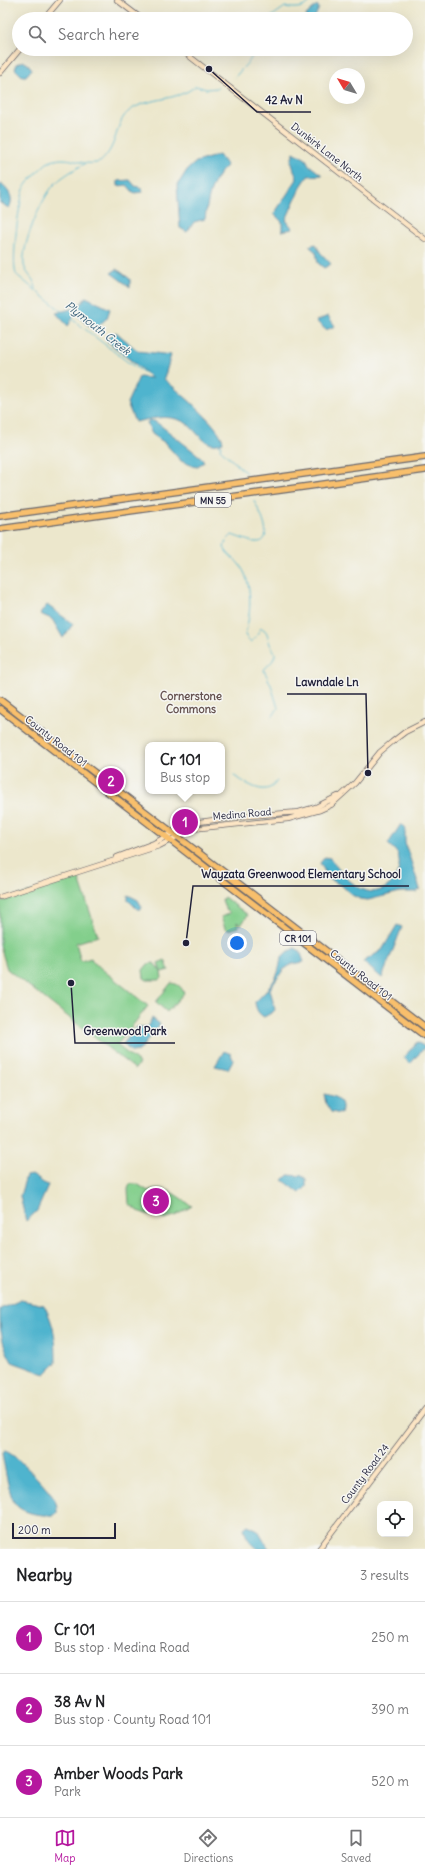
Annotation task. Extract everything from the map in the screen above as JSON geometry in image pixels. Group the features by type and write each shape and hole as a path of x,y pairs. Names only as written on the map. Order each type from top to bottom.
{"main road":[{"name":"MN 55","path":"0,516 425,458"},
{"name":"MN 55","path":"0,529 425,470"},
{"name":"County Road 101","path":"0,700 425,1027"},
{"name":"County Road 101","path":"0,709 425,1036"}],"street":[{"path":"50,12 60,0"},
{"path":"117,0 133,12"},
{"path":"0,73 14,56"},
{"name":"Dunkirk Lane North","path":"189,56 425,239"},
{"name":"Medina Road","path":"168,838 178,837 192,829 209,826 304,816 331,805 355,783 380,752 405,732 425,722"},
{"name":"Medina Road","path":"0,897 147,850 168,838 185,825 196,822 300,812 316,807 345,793"},
{"name":"County Road 24","path":"319,1549 425,1409"}],"green space":[{"path":"78,876 98,936 76,943 81,961 91,958 93,962 148,1006 117,1045 139,1063 135,1069 7,969 0,945 0,902"},
{"path":"224,897 248,915 241,925 237,922 238,927 228,930 225,928 221,917 230,913 226,910 222,900"},
{"path":"165,960 169,970 161,972 158,963"},
{"path":"154,963 161,972 162,978 159,980 147,980 144,978 143,970 148,964"},
{"path":"171,983 179,986 184,993 167,1012 156,1002"},
{"path":"130,1184 137,1184 148,1191 160,1189 171,1192 192,1206 175,1216 163,1219 140,1212 129,1204 128,1189"}],"water":[{"path":"317,5 319,8 317,12 309,12"},
{"path":"23,61 32,69 26,76 22,76 15,69 17,64"},
{"path":"294,152 306,159 309,165 322,175 308,176 300,188 286,220 293,229 282,231 282,222 274,214 297,179 291,161"},
{"path":"219,155 227,166 217,177 211,190 205,219 194,222 187,232 180,228 177,186 187,170 196,162"},
{"path":"130,180 135,186 142,188 143,192 134,193 127,185 118,186 118,181"},
{"path":"0,183 10,194 11,204 9,208 0,203"},
{"path":"316,244 320,252 331,264 324,268 318,263 316,252 309,246"},
{"path":"117,269 130,279 130,287 111,273"},
{"path":"86,297 110,309 107,318 94,330 81,319 77,311 68,326 56,313 78,307"},
{"path":"328,316 335,326 326,330 316,321"},
{"path":"116,332 138,351 171,355 164,379 207,418 215,427 223,442 211,444 205,441 187,424 176,419 164,417 135,422 127,403 139,377 152,378 106,340"},
{"path":"149,420 160,425 202,458 204,462 196,467 181,461 165,443 152,434 147,423"},
{"path":"47,605 73,624 63,638 52,619 40,614"},
{"path":"401,824 405,828 405,843 420,889 417,892 400,892 368,900 360,899 352,895 341,885 329,879 320,863 325,857 330,858 346,878 361,889 374,892 388,886 397,875 399,860 397,853 388,844"},
{"path":"128,895 138,900 142,907 141,909 137,909 128,900"},
{"path":"397,925 402,927 382,978 363,962 382,950"},
{"path":"295,948 300,951 304,962 292,964 283,970 270,989 275,1010 264,1017 258,1011 255,1002 275,979 283,956"},
{"path":"152,1018 160,1024 139,1051 132,1052 123,1044 137,1027 147,1027"},
{"path":"417,1042 425,1047 410,1064 404,1057"},
{"path":"224,1051 231,1054 233,1060 228,1069 215,1066"},
{"path":"324,1094 333,1096 341,1102 341,1114 331,1112 326,1104"},
{"path":"32,1175 48,1186 37,1211 26,1221 20,1196 26,1176"},
{"path":"288,1175 302,1176 306,1179 306,1187 300,1193 283,1180"},
{"path":"21,1300 44,1305 51,1320 55,1340 56,1363 45,1374 12,1362 3,1342 0,1309"},
{"path":"4,1451 23,1464 46,1488 55,1500 57,1505 57,1513 54,1515 39,1515 19,1508 16,1505 13,1501 7,1480 2,1453"},
{"path":"248,1525 258,1530 269,1549 258,1549 251,1542 246,1535 244,1528"}],"waterway":[{"name":"Plymouth Creek","path":"278,12 285,7 303,7 312,0"},
{"name":"Plymouth Creek","path":"235,77 252,56"},
{"name":"Plymouth Creek","path":"63,312 16,274 14,257 16,230 20,204 26,185 45,164 55,160 68,159 86,163 100,162 106,156 114,142 120,123 128,112 135,107 180,95 196,86 206,89 218,88"},
{"name":"Plymouth Creek","path":"36,289 34,282 24,265 26,246 33,223 43,201 54,185 64,176 84,164"},
{"name":"Plymouth Creek","path":"72,319 129,363 153,378"},
{"name":"Plymouth Creek","path":"219,444 221,445 220,449 246,473"},
{"name":"Plymouth Creek","path":"254,501 262,517 266,531 265,537 262,541 256,542 232,535 227,540 224,547 228,554 238,563 247,579 250,608 245,635 250,642 255,638 261,628 264,629 275,652 273,660 264,670 271,685 278,708 273,716"},
{"name":"Plymouth Creek","path":"234,776 256,788 262,789 267,789 273,786 277,781"}],"place":[{"name":"42 Av N","path":"209,69"},
{"name":"Lawndale Ln","path":"368,773"},
{"name":"38 Av N","path":"111,781"},
{"name":"Cr 101","path":"185,822"},
{"name":"Wayzata Greenwood Elementary School","path":"186,943"},
{"name":"Greenwood Park","path":"71,983"},
{"name":"Amber Woods Park","path":"156,1201"}],"district":[{"name":"Cornerstone Commons","path":"191,702"}]}
